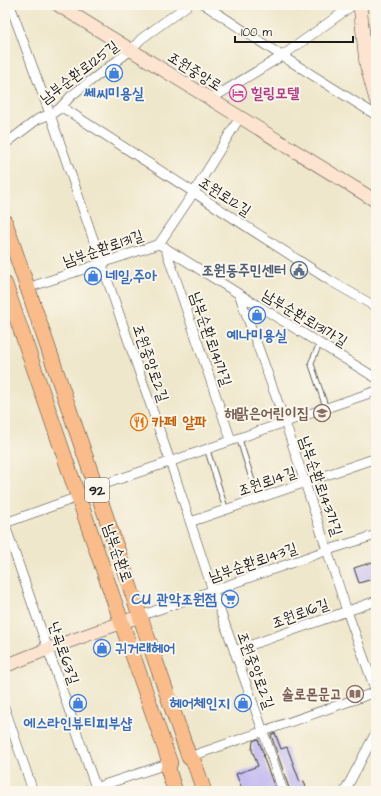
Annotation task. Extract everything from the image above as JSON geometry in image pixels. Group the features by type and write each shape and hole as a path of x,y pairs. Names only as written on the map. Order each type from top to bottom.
{"main road":[{"name":"남부순환로","path":"5,222 189,757 194,762 204,791"},
{"name":"남부순환로","path":"5,284 10,315 78,497 122,622 170,763 168,769 175,791"}],"street":[{"name":"조원중앙로2길","path":"10,5 50,114 283,791"},
{"name":"조원중앙로","path":"58,5 376,201"},
{"name":"남부순환로125길","path":"5,144 38,119 59,108 72,95 131,50 141,39 188,5"},
{"path":"205,5 282,56 376,115"},
{"path":"211,100 282,56 353,5"},
{"path":"360,5 366,64 376,100"},
{"name":"조원로12길","path":"59,108 66,109 329,280 376,306"},
{"name":"남부순환로131길","path":"27,288 101,263 162,245 240,118"},
{"name":"남부순환로131가길","path":"162,245 376,378"},
{"name":"남부순환로141가길","path":"162,245 235,439"},
{"name":"남부순환로143가길","path":"239,294 285,422 347,611 376,692"},
{"path":"5,524 78,497 96,487 376,391"},
{"name":"조원로14길","path":"190,522 376,458"},
{"name":"난곡로63길","path":"5,524 96,789"},
{"name":"남부순환로143길","path":"140,616 328,550 376,535"},
{"name":"조원로16길","path":"234,651 376,601"},
{"path":"5,666 140,616"},
{"path":"189,757 376,692"},
{"path":"5,710 33,791"},
{"path":"345,791 376,732"},
{"path":"85,791 96,789 170,763"}],"lane":[{"path":"320,343 311,364 326,408"},
{"path":"235,439 258,499"},
{"path":"207,449 226,510"}],"building":[{"path":"376,561 376,578 359,583 354,568"},
{"path":"275,733 281,749 287,747 300,782 304,781 307,791 290,791 271,735"},
{"path":"258,739 276,791 243,791 236,774 258,766 252,750 253,741"}],"place":[{"name":"쎄씨미용실","path":"114,73"},
{"name":"힐링모텔","path":"238,93"},
{"name":"조원동주민센터","path":"299,270"},
{"name":"네일,주아","path":"93,276"},
{"name":"예나미용실","path":"257,315"},
{"name":"해맑은어린이집","path":"322,413"},
{"name":"카페 알파","path":"139,422"},
{"name":"CU 관악조원점","path":"230,599"},
{"name":"귀거래헤어","path":"102,648"},
{"name":"솔로몬문고","path":"355,694"},
{"name":"에스라인뷰티피부샵","path":"78,703"},
{"name":"헤어체인지","path":"243,703"}]}
